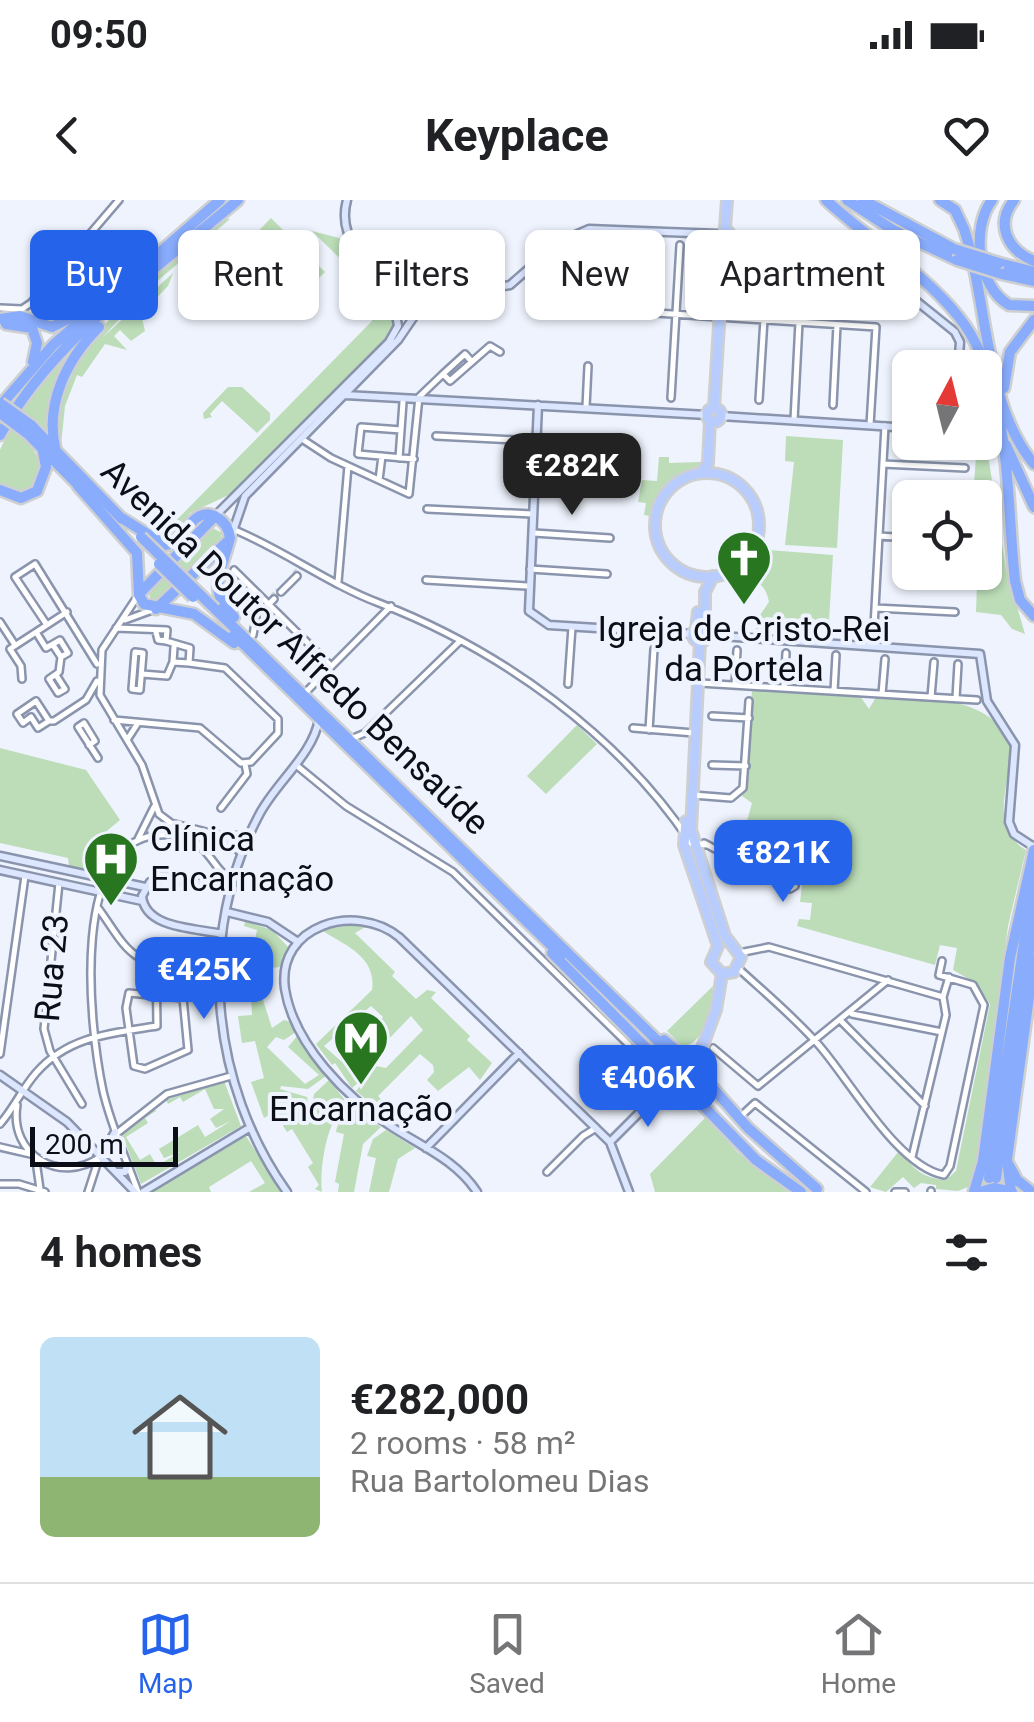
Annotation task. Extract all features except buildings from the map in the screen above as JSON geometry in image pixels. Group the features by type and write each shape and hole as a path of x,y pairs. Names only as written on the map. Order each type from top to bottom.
{"highway":[{"path":"158,258 220,200"},
{"path":"158,264 238,200"},
{"path":"826,200 960,319 977,350"},
{"path":"834,200 956,255 1034,281"},
{"path":"847,200 882,224"},
{"path":"940,200 955,210 968,241 991,350"},
{"path":"992,200 980,230 990,286 1008,305 1034,306"},
{"path":"1014,200 1006,211 1006,234 1016,251 1034,261"},
{"path":"864,201 956,255"},
{"path":"1000,269 1034,272"},
{"path":"0,323 20,316 30,319"},
{"path":"36,320 59,326 70,320"},
{"path":"0,407 32,367 89,320"},
{"path":"0,434 19,400 48,364 93,320"},
{"path":"56,452 52,422 60,384 101,320"},
{"path":"1034,320 1010,352 1002,400 1018,442 1034,464"},
{"path":"0,323 32,328 37,343 32,367"},
{"name":"Avenida Doutor Alfredo Bensaúde","path":"0,407 56,452 139,539"},
{"name":"Avenida Doutor Alfredo Bensaúde","path":"29,430 78,486 139,539 276,678 547,937 674,1078 756,1160 801,1192"},
{"path":"1002,438 1034,508"},
{"path":"0,490 21,498 37,491 46,467 43,450"},
{"path":"1002,459 1015,581 1020,600 1034,616"},
{"path":"78,486 137,553 139,594 144,604 206,619 276,678"},
{"path":"120,516 164,545 178,541 196,518 216,516"},
{"path":"216,516 232,534"},
{"path":"139,594 216,516"},
{"path":"155,609 167,603 232,534"},
{"path":"232,534 216,578 217,592 268,658"},
{"name":"Avenida Doutor Alfredo Bensaúde","path":"213,612 304,693 663,1051"},
{"path":"1034,848 1015,929 977,1192 994,1188 1014,1192 1007,1159 1034,960"},
{"path":"1034,876 993,1178 1034,917"},
{"name":"Avenida Doutor Alfredo Bensaúde","path":"547,937 573,950 696,1067 739,1118 817,1191"},
{"path":"683,1055 672,1059 674,1078 692,1080 696,1067"},
{"name":"Avenida Doutor Alfredo Bensaúde","path":"788,1183 701,1088 778,1165 817,1191"},
{"path":"1007,1159 1015,1177 1033,1192"}],"main road":[{"path":"725,230 727,200"},
{"path":"719,474 714,464 714,416 720,320"},
{"path":"701,473 708,463 714,416"},
{"path":"701,473 719,474 748,493 757,510 759,528 744,562 714,576 695,575 666,557 655,522 670,488 701,473"},
{"path":"695,575 700,588 700,634"},
{"path":"714,576 705,590 700,634 688,830 731,945 740,953 738,968 722,974"},
{"path":"695,845 718,946 710,962 722,974"},
{"path":"718,946 731,945"},
{"path":"696,1067 716,1010 722,974"},
{"path":"683,1055 703,1042"}],"street":[{"path":"0,308 22,309 32,303 119,200"},
{"path":"346,230 347,200"},
{"path":"505,287 559,242 589,229 685,232"},
{"path":"671,398 680,245"},
{"path":"920,303 955,332 959,350"},
{"path":"665,313 685,315"},
{"path":"216,516 389,342 397,320"},
{"path":"410,320 361,378 245,496 232,534 496,658 564,707 629,768 688,830 695,845 765,866 812,864"},
{"path":"760,400 765,320 876,327 870,425"},
{"path":"794,420 799,322"},
{"path":"833,405 837,325"},
{"path":"442,374 450,381 490,346 500,352"},
{"path":"302,439 348,466 412,492 419,397 464,354 472,362"},
{"path":"586,408 588,366"},
{"path":"361,378 361,387 367,394"},
{"path":"344,394 892,426"},
{"path":"399,458 403,402"},
{"path":"538,404 526,601 533,617 549,625 979,653 984,659 982,694 1015,745 1009,822 1014,834 1034,848"},
{"path":"872,645 885,426"},
{"path":"401,430 361,427 358,454 414,459"},
{"path":"436,436 536,441"},
{"path":"379,480 382,456"},
{"path":"535,459 614,464"},
{"path":"883,464 964,468"},
{"path":"338,582 348,466"},
{"path":"427,508 532,514"},
{"path":"531,533 610,538"},
{"path":"879,536 892,537"},
{"path":"48,625 15,577 36,564 98,666"},
{"path":"528,569 607,574"},
{"path":"234,570 331,666"},
{"path":"280,591 296,575"},
{"path":"426,580 527,586"},
{"path":"139,594 115,628 98,666 106,707 144,769 154,807 171,823 222,836 248,836"},
{"path":"304,693 391,606"},
{"path":"874,608 955,612"},
{"path":"124,620 155,609"},
{"path":"22,679 21,666 10,649 67,612"},
{"path":"242,621 255,616 252,635"},
{"path":"134,617 142,630"},
{"path":"0,622 15,646"},
{"path":"568,684 572,626"},
{"path":"115,628 167,630 166,641"},
{"path":"36,632 46,648 52,645 64,662 56,674"},
{"path":"156,632 158,640 190,648 189,663"},
{"path":"355,743 460,642"},
{"path":"142,674 167,676 174,647"},
{"path":"649,730 654,649"},
{"path":"735,685 737,650"},
{"path":"135,652 144,652 142,674 140,690 132,689 135,652"},
{"path":"784,688 786,653"},
{"path":"834,691 836,655"},
{"path":"882,694 884,659"},
{"path":"173,662 225,668 278,718 278,733 245,764"},
{"path":"931,697 934,662"},
{"path":"956,698 958,664"},
{"path":"49,721 36,702 17,714 22,723 31,717 38,728 84,702 98,680"},
{"path":"697,682 931,697 982,694"},
{"path":"690,795 737,795 743,788 750,701"},
{"path":"84,702 106,707"},
{"path":"68,712 78,727 84,723 95,741 90,745 98,758"},
{"path":"712,716 748,718"},
{"path":"287,1192 250,1128 231,1076 220,1013 222,937 231,890 248,836 294,763 313,742 319,719"},
{"path":"114,720 202,729 245,764 246,774 221,808"},
{"path":"127,740 131,728 141,722"},
{"path":"633,728 694,733"},
{"path":"313,742 335,735"},
{"path":"294,763 346,806 453,872 629,1045 635,1056 636,1083 650,1102"},
{"path":"712,765 746,766"},
{"path":"139,1192 120,1149 94,1036 95,929 104,878 115,858 148,826 154,807"},
{"path":"136,841 157,835 185,838 204,848 225,876 234,880"},
{"path":"222,836 242,853"},
{"path":"0,856 145,888 165,876 231,890"},
{"path":"738,861 761,877 793,889 797,864"},
{"path":"0,1054 27,862"},
{"path":"761,877 765,866"},
{"path":"0,870 100,896 142,901 156,919 222,937"},
{"name":"Rua 23","path":"59,883 44,1023 54,1057 82,1104"},
{"path":"142,901 145,888"},
{"path":"98,908 108,928 126,948 156,961 185,958 222,937"},
{"path":"227,912 268,922 298,942"},
{"path":"477,1192 456,1167 362,1105 312,1048 285,989 286,969 298,942 320,926 340,919 382,925 610,1142 629,1192"},
{"path":"95,929 108,928"},
{"path":"740,953 766,947 943,998"},
{"path":"0,1124 54,1057 94,1036 157,1026 156,961"},
{"path":"738,968 817,1043 912,1157 932,1172 949,1171 984,1002 976,987 940,975 942,962"},
{"path":"912,1157 942,1032 946,1012 943,998 949,977"},
{"path":"713,1048 758,1086 817,1043 888,980"},
{"path":"126,995 184,1000 188,1050 145,1069 136,1067 128,1031 126,995"},
{"path":"850,1013 942,1032"},
{"path":"842,1021 925,1106"},
{"path":"426,1148 519,1053"},
{"path":"0,1076 139,1192"},
{"path":"88,1192 100,1156 116,1133 167,1094 231,1076"},
{"path":"610,1142 674,1078"},
{"path":"0,1184 19,1184 42,1191 39,1168 18,1132 22,1094"},
{"path":"739,1118 754,1104 866,1192"},
{"path":"139,1192 250,1128"},
{"path":"547,1172 596,1128"},
{"path":"108,1146 120,1149"},
{"path":"0,1147 66,1168 100,1156"},
{"path":"117,1171 124,1173 127,1166"},
{"path":"1015,1177 1034,1181"},
{"path":"895,1192 901,1188 905,1192"},
{"path":"1014,1192 1033,1192"}],"green space":[{"path":"271,218 283,230 259,230"},
{"path":"319,233 339,238 339,258 319,238"},
{"path":"178,259 178,263 158,280 158,276"},
{"path":"173,273 158,296 158,287"},
{"path":"110,320 118,320 103,337 122,320 142,320 145,331 131,341 120,330 114,336 127,350 105,344 82,377 77,375 65,406 61,445 56,414 64,382 84,350"},
{"path":"393,320 389,336 233,493 190,513 172,539 157,540 372,321"},
{"path":"95,328 50,411 48,435 19,410 57,362"},
{"path":"228,387 242,387 270,413 270,420 257,433 222,401 210,414 212,417 204,419 203,413"},
{"path":"10,428 25,440 38,459 37,485 21,495 0,485 0,450"},
{"path":"786,436 843,440 837,548 785,545 794,462 785,461"},
{"path":"659,457 669,457 669,463 701,462 666,486 654,502 650,516 644,515 646,503 638,502 642,480 657,481"},
{"path":"976,460 989,460 992,480 974,480"},
{"path":"211,527 222,533 220,542 160,602 151,601 148,591"},
{"path":"1002,544 1025,634 1012,629 1001,615 976,612 977,590 1002,590"},
{"path":"757,549 833,555 829,621 766,617 756,632 756,621 769,602 759,583 740,572"},
{"path":"752,689 860,696 869,709 876,697 951,702 985,715 1010,742 1004,815 1014,840 1026,850 1008,926 973,1185 958,1191 921,1183 914,1188 903,1177 886,1192 870,1187 899,1151 925,1175 946,1180 956,1171 990,1004 976,983 953,970 957,948 940,945 935,965 797,926 799,919 810,920 812,903 800,902 804,868 811,869 812,861 738,853 752,803 742,796 747,784"},
{"path":"577,725 597,744 546,794 527,776"},
{"path":"0,748 86,770 120,820 102,835 112,850 97,872 69,866 68,858 0,843"},
{"path":"245,921 272,930 289,948 281,967 253,969 272,1028 284,1020 292,1022 296,1032 284,1040 276,1037 267,1047 305,1084 319,1075 288,1047 298,1035 326,1076 308,1089 280,1089 307,1097 310,1116 314,1094 329,1080 348,1104 330,1130 323,1157 322,1192 315,1189 319,1185 308,1167 313,1163 292,1129 287,1132 274,1112 264,1118 251,1082 264,1078 255,1041 242,1043 238,1016 252,1015 250,976 237,975 238,956 251,958 257,930 244,926"},
{"path":"367,926 355,933 395,972 392,976 416,999 427,990 436,992 431,998 492,1063 480,1080 469,1067 438,1091 427,1080 434,1072 433,1065 420,1054 378,1096 391,1110 387,1117 386,1111 380,1111 356,1091 376,1066 386,1068 423,1030 411,1016 380,1048 364,1077 346,1061 383,1017 371,1006 324,1046 359,1077 359,1082 352,1088 335,1063 332,1065 316,1044 372,990 372,979 370,969 357,953 321,930"},
{"path":"713,986 702,1031 683,1047 667,1031"},
{"path":"224,1081 241,1126 141,1184 122,1134 154,1108 156,1111 145,1118 148,1123 126,1137 140,1160 150,1154 157,1166 180,1152 164,1158 159,1149 198,1125 205,1137 231,1121 216,1128 210,1119 224,1109 214,1109 205,1089 183,1102 180,1097 168,1104 166,1100"},
{"path":"358,1109 381,1127 363,1144 354,1192 338,1192 339,1184 335,1182 344,1134 336,1132 337,1127"},
{"path":"707,1116 737,1152 788,1192 655,1192 650,1174"},
{"path":"386,1130 415,1148 398,1159 389,1192 369,1192 376,1158 367,1156 373,1139"},
{"path":"246,1136 281,1192 249,1192 265,1183 251,1161 209,1187 211,1192 151,1192"}],"tunnel":[{"path":"294,574 301,567"},
{"path":"272,597 278,590"},
{"path":"254,615 261,608"},
{"path":"666,1049 703,1086"}],"place":[{"name":"Igreja de Cristo-Rei da Portela","path":"744,607"},
{"name":"Clínica Encarnação","path":"111,908"},
{"name":"Encarnação","path":"361,1087"}]}
